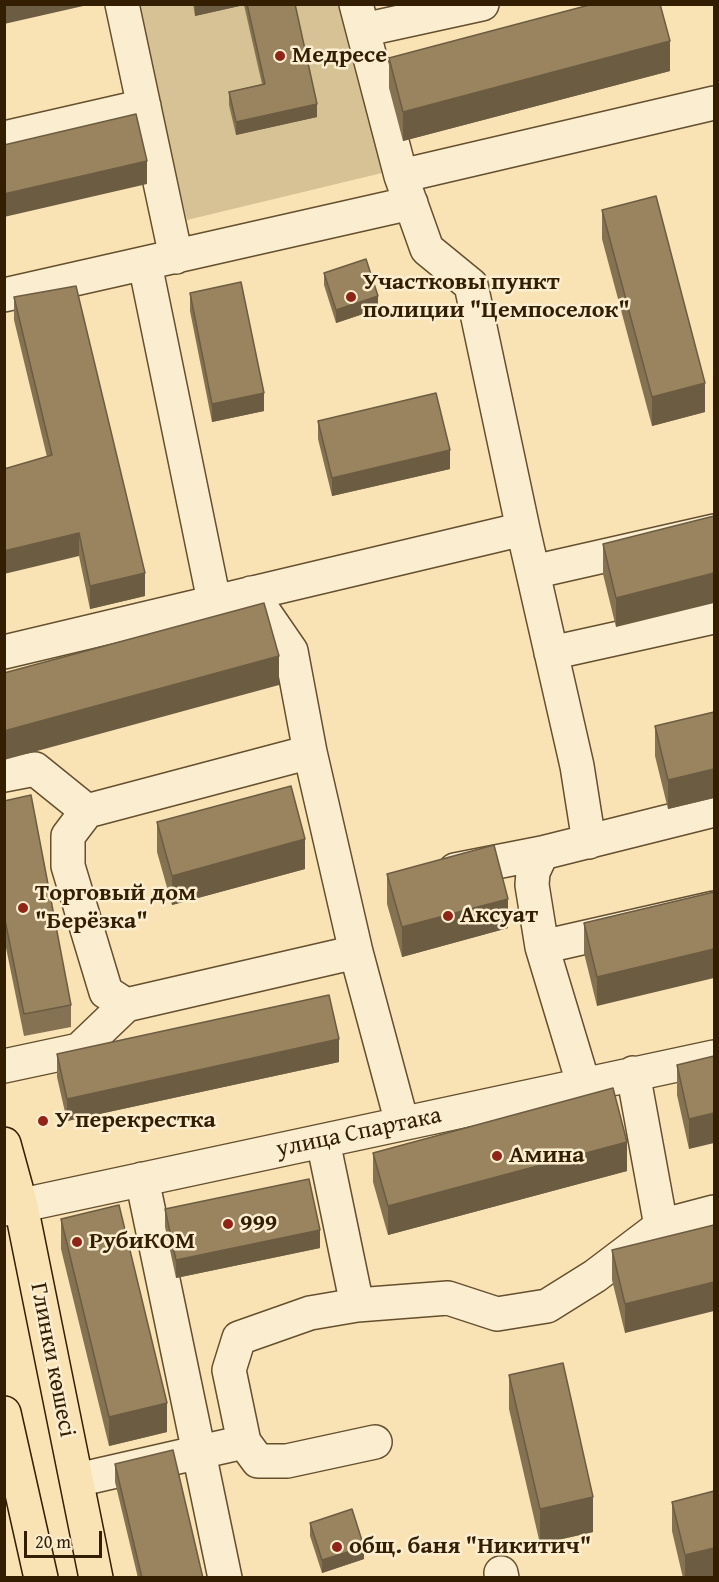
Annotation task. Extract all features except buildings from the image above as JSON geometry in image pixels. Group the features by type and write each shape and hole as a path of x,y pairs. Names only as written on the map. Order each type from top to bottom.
{"main road":[{"name":"Глинки көшесі","path":"4,1144 13,1207 77,1480 96,1578"},
{"path":"7,1434 41,1578"}],"street":[{"path":"122,4 144,106 160,261 214,602"},
{"path":"482,4 359,17 406,190 427,249 471,285 532,572 577,766 589,842"},
{"path":"4,295 160,261 714,103"},
{"path":"4,138 144,106"},
{"path":"4,652 523,529"},
{"path":"532,572 714,531"},
{"path":"250,593 291,651 310,752 356,952 402,1123"},
{"path":"551,653 714,617"},
{"path":"126,1005 106,992 68,866 68,836 87,811 310,752"},
{"path":"4,775 35,769 87,811"},
{"path":"431,874 542,853 714,810"},
{"path":"542,853 533,872 532,885 542,947 584,1086"},
{"path":"542,947 714,908"},
{"path":"4,1066 79,1050 126,1005 356,952"},
{"name":"улица Спартака","path":"13,1207 714,1057"},
{"path":"633,1073 661,1226"},
{"path":"323,1141 357,1305"},
{"path":"142,1179 201,1453 225,1578"},
{"path":"375,1442 287,1461 258,1461 244,1442 229,1370 239,1338 310,1313 357,1305 448,1298 497,1314 547,1306 595,1276 661,1226 714,1212"},
{"path":"77,1480 244,1442"}],"shaded area":[{"path":"135,5 341,5 382,173 187,220"}],"place":[{"name":"Медресе","path":"280,56"},
{"name":"Участковы пункт полиции \"Цемпоселок\"","path":"351,297"},
{"name":"Торговый дом \"Берёзка\"","path":"23,908"},
{"name":"Аксуат","path":"448,916"},
{"name":"У перекрестка","path":"43,1121"},
{"name":"Амина","path":"497,1156"},
{"name":"999","path":"228,1224"},
{"name":"РубиКОМ","path":"77,1242"},
{"name":"общ. баня \"Никитич\"","path":"337,1547"}]}
